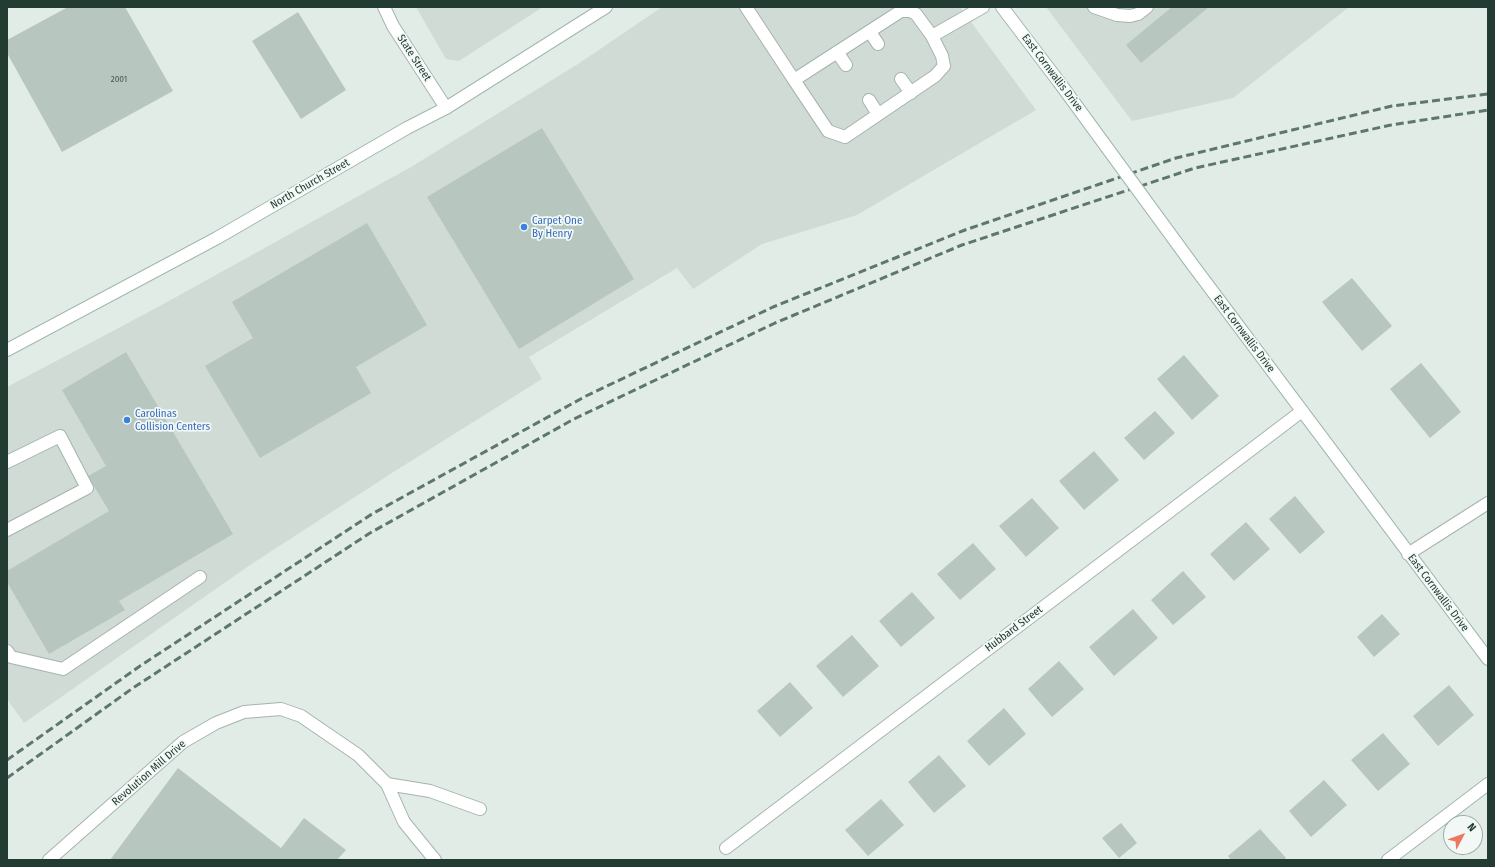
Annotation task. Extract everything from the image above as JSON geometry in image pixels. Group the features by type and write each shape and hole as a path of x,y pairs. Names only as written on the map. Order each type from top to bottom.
{"main road":[{"name":"State Street","path":"384,7 393,26 446,108"},
{"name":"North Church Street","path":"7,350 217,238 407,128 446,108 606,7"},
{"path":"746,7 794,80 828,131 837,135 845,137 935,76 944,66 942,56 932,36 916,14 910,11 901,11 794,80"},
{"path":"932,36 983,7"},
{"name":"East Cornwallis Drive","path":"1002,7 1408,554 1488,659"},
{"path":"1094,7 1117,15 1130,16 1138,14 1147,7"},
{"path":"870,32 878,44"},
{"path":"837,52 846,66"},
{"path":"901,79 911,93"},
{"path":"869,100 878,114"},
{"name":"Hubbard Street","path":"726,848 1302,411"},
{"path":"7,462 60,436 87,488 7,530"},
{"path":"1408,554 1488,503"},
{"path":"7,651 11,657 63,669 200,577"},
{"name":"Revolution Mill Drive","path":"49,860 183,742 216,723 244,712 281,708 302,716 358,755 387,784 404,822 435,860"},
{"path":"387,784 430,791 480,809"},
{"path":"1388,860 1488,784"}],"shaded area":[{"path":"416,7 543,7 459,61 446,59"},
{"path":"662,7 960,7 1036,110 857,215 762,244 693,289 677,268 529,357 542,379 395,471 250,565 24,723 7,699 7,387 158,307 411,167 578,64"},
{"path":"1046,7 1349,7 1233,98 1132,121"}],"building":[{"path":"68,7 125,7 173,91 62,152 7,53 7,40"},
{"path":"1172,7 1209,7 1141,63 1126,45"},
{"path":"298,12 346,90 301,119 252,41"},
{"path":"542,128 634,279 519,349 427,197"},
{"path":"367,223 427,325 356,367 371,393 260,458 205,366 253,338 232,302"},
{"path":"1352,278 1392,326 1362,351 1322,302"},
{"path":"126,352 233,534 119,601 125,610 49,654 7,582 7,571 109,511 88,476 106,466 62,390"},
{"path":"1184,355 1219,396 1192,420 1157,379"},
{"path":"1421,363 1461,412 1430,438 1390,389"},
{"path":"1155,411 1175,433 1144,460 1124,438"},
{"path":"1094,451 1119,480 1084,510 1059,481"},
{"path":"1295,496 1325,532 1300,554 1269,519"},
{"path":"1032,498 1059,528 1026,557 999,526"},
{"path":"1246,522 1270,549 1234,581 1210,554"},
{"path":"973,543 996,569 960,600 937,574"},
{"path":"1183,571 1206,597 1173,625 1151,600"},
{"path":"912,592 935,618 901,647 879,621"},
{"path":"1133,609 1158,638 1114,676 1089,647"},
{"path":"1382,614 1400,634 1374,657 1357,637"},
{"path":"852,635 879,666 843,697 816,666"},
{"path":"1059,661 1084,689 1052,717 1028,689"},
{"path":"790,682 813,708 780,737 757,711"},
{"path":"1449,685 1474,715 1438,746 1413,716"},
{"path":"1004,708 1026,734 989,766 967,741"},
{"path":"1383,733 1410,764 1378,791 1351,760"},
{"path":"939,755 966,786 934,813 908,782"},
{"path":"178,768 281,848 304,818 346,850 337,860 110,860"},
{"path":"1324,780 1347,805 1311,837 1289,811"},
{"path":"881,799 904,825 868,856 845,830"},
{"path":"1121,823 1137,843 1119,858 1102,838"},
{"path":"1260,829 1286,858 1284,860 1231,860 1228,856"}],"railway":[{"path":"7,760 140,666 372,514 586,396 773,307 965,230 1176,158 1392,106 1488,94"},
{"path":"7,778 133,688 370,533 574,419 775,323 962,245 1195,168 1391,125 1488,110"}],"place":[{"name":"Carpet One By Henry","path":"524,227"},
{"name":"Carolinas Collision Centers","path":"127,420"}]}
